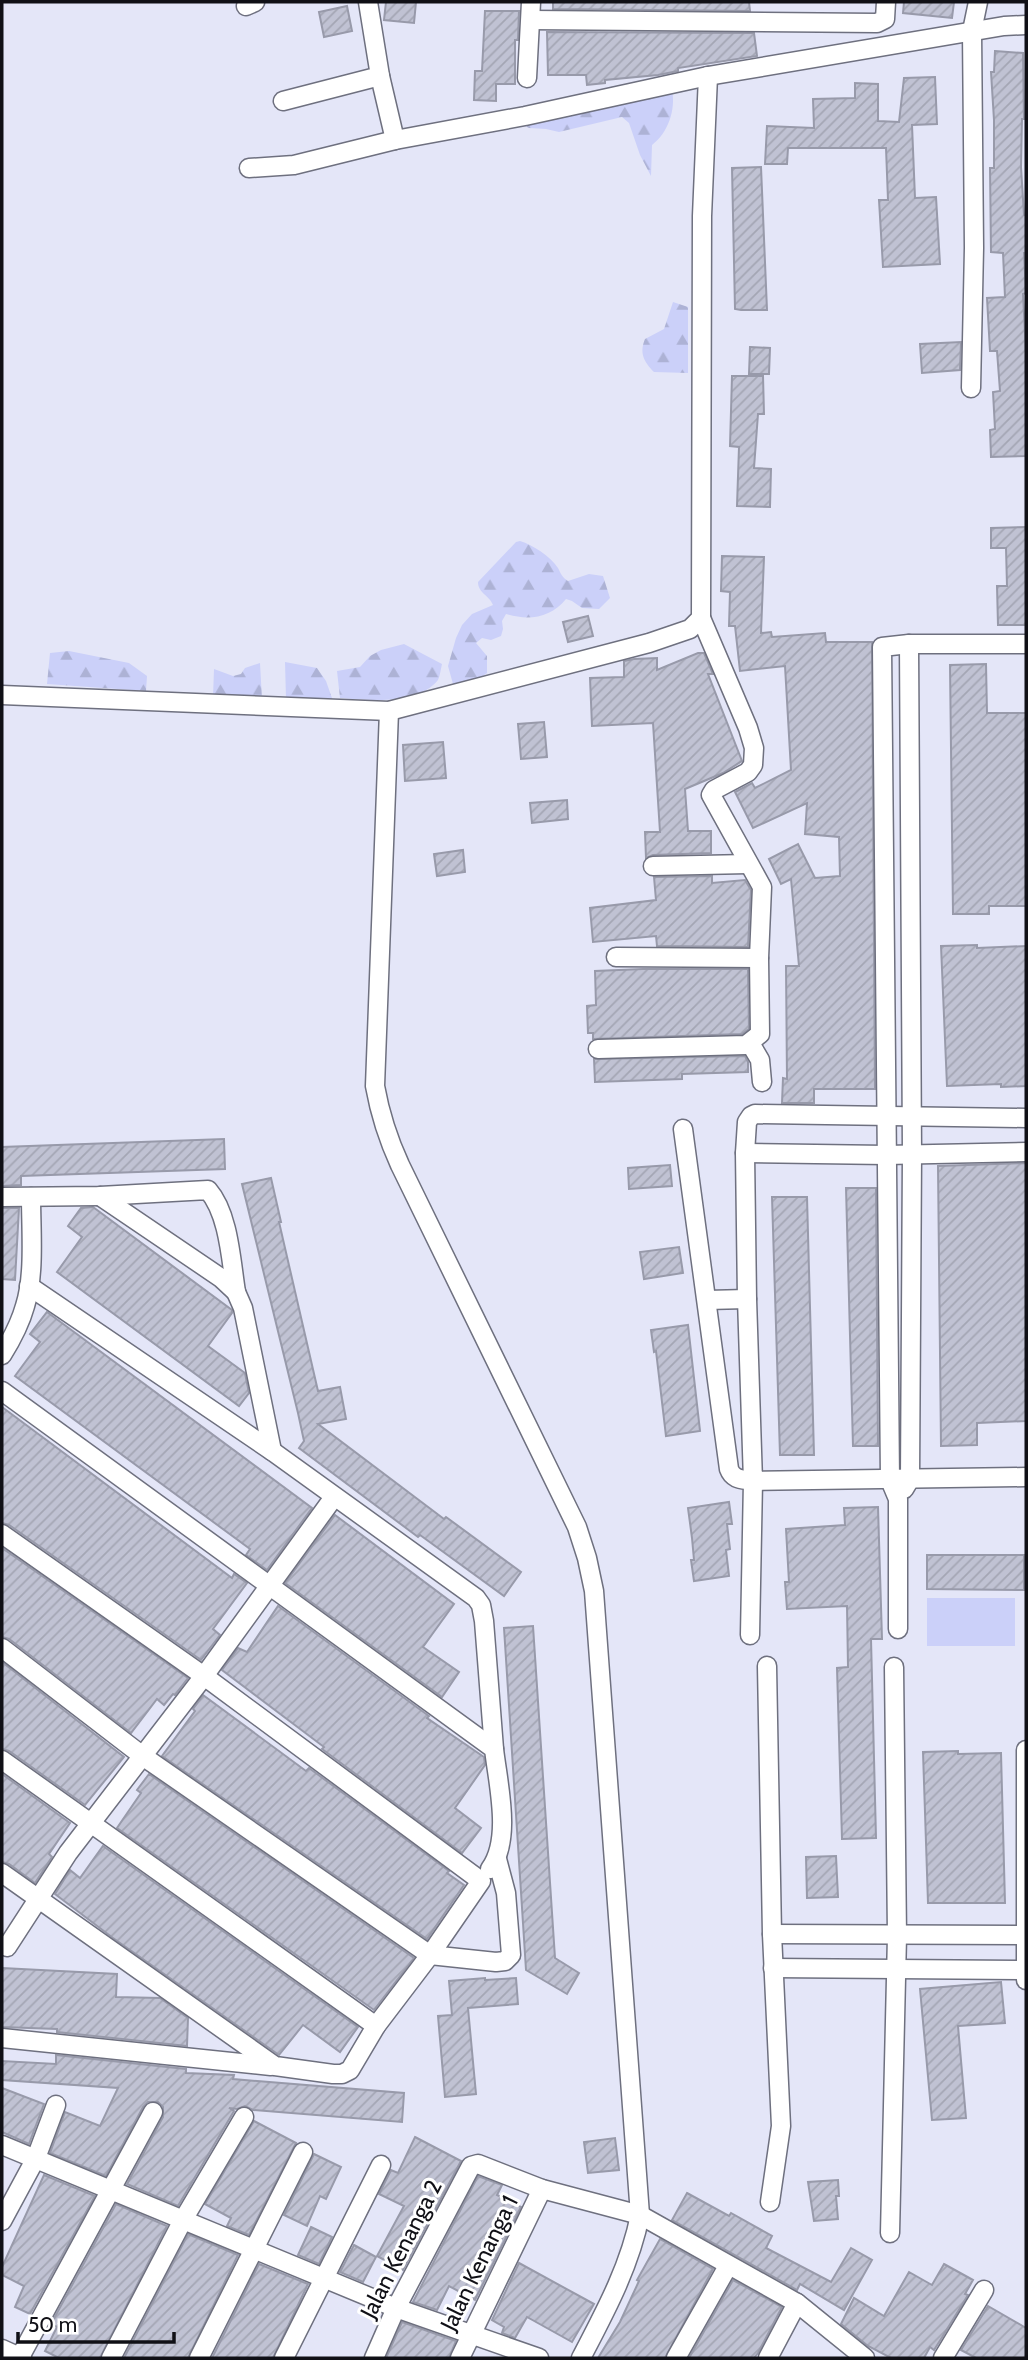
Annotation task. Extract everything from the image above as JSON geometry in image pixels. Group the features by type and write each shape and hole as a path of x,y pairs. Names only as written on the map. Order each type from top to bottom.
{"street":[{"path":"368,2 380,76 395,140"},
{"path":"527,78 531,11 882,22 885,19 886,2"},
{"path":"971,388 974,248 972,32 978,2"},
{"path":"249,168 294,165 395,140 525,116 708,76 1026,25"},
{"path":"283,101 380,76"},
{"path":"598,1049 750,1043 760,1034 761,1029 759,958 763,894 758,877 748,864 711,795 714,790 748,772 752,765 754,748 701,618 702,216 708,76"},
{"path":"2,695 389,711 674,635 690,629 701,618"},
{"path":"898,1629 898,1499 890,1480 882,648 909,644 1026,644"},
{"path":"898,1499 910,1479 912,1115 909,644"},
{"path":"389,711 375,1086 387,1136 577,1527 594,1591 640,2215 634,2244 616,2288 581,2358"},
{"path":"653,866 748,864"},
{"path":"884,898 910,899"},
{"path":"616,957 759,958"},
{"path":"750,1043 760,1060 762,1082"},
{"path":"750,1635 753,1481 747,1299 747,1122 755,1114 1026,1118"},
{"path":"683,1129 731,1475 737,1479 753,1481 1026,1477"},
{"path":"746,1153 886,1155 1026,1152"},
{"path":"2,1197 100,1196 208,1190 216,1199 223,1218 236,1292 246,1321 272,1451"},
{"path":"100,1196 221,1278 236,1292"},
{"path":"2,1356 17,1331 26,1304 32,1197"},
{"path":"2,2038 342,2074 350,2070 376,2026 497,1859 502,1843 481,1605 471,1594 272,1451 29,1286"},
{"path":"707,1300 747,1299"},
{"path":"2,1391 494,1749"},
{"path":"7,1947 68,1853 144,1757 334,1497"},
{"path":"2,1534 204,1676 481,1881"},
{"path":"2,1648 144,1757 430,1955 496,1962 505,1961 511,1955 506,1893 497,1859"},
{"path":"767,1666 772,1934 781,2126 770,2202"},
{"path":"890,2233 897,1936 894,1667"},
{"path":"1026,1750 1026,1980"},
{"path":"2,1760 376,2026"},
{"path":"2,1873 275,2066"},
{"path":"772,1934 1026,1935"},
{"path":"774,1968 1026,1970"},
{"path":"2,2221 36,2158 56,2105"},
{"path":"2,2348 21,2358 153,2112"},
{"path":"111,2358 183,2220 244,2117"},
{"path":"2,2145 396,2308 538,2358"},
{"path":"199,2358 303,2152"},
{"name":"Jalan Kenanga 2","path":"374,2358 396,2308 474,2164 542,2189"},
{"path":"284,2358 381,2165"},
{"path":"542,2189 640,2215 797,2302 857,2355"},
{"name":"Jalan Kenanga 1","path":"460,2358 542,2189"},
{"path":"677,2358 728,2266"},
{"path":"943,2358 984,2290"},
{"path":"768,2358 797,2302"}],"green space":[{"path":"672,90 670,120 652,145 651,176 640,155 629,123 622,117 559,132 529,128 521,124"},
{"path":"673,302 688,307 688,373 654,372 645,361 643,353 645,339 664,329"},
{"path":"520,541 546,555 568,581 589,574 603,576 610,598 599,609 582,608 566,599 553,610 539,616 506,614 502,621 501,636 491,640 482,638 476,643 487,656 487,673 472,684 453,684 448,666 462,625 472,614 493,605 480,589 478,582"},
{"path":"404,644 442,664 438,680 429,688 405,698 340,698 337,671 360,667 370,656 381,650"},
{"path":"69,651 129,663 147,676 146,691 47,684 50,653"},
{"path":"285,662 317,668 326,681 333,701 286,699"},
{"path":"260,663 262,699 213,697 214,669 233,676"},
{"path":"927,1598 1015,1598 1015,1646 927,1646"}],"building":[{"path":"386,2 416,2 414,23 384,20"},
{"path":"553,2 749,2 750,11 553,9"},
{"path":"904,2 954,2 952,18 903,13"},
{"path":"347,6 352,31 324,37 319,12"},
{"path":"485,11 519,11 518,40 515,40 515,84 496,84 496,101 474,100 475,71 482,71"},
{"path":"547,32 754,33 757,56 587,85 586,75 548,75"},
{"path":"995,51 1023,53 1024,119 1021,167 1026,215 1026,293 1023,294 1026,456 991,457 990,430 995,429 993,392 1000,391 997,351 990,351 987,298 1005,297 1003,253 991,252 990,168 994,168 994,120 991,72 994,72"},
{"path":"935,77 937,124 912,125 915,198 936,197 940,264 883,267 879,200 888,200 886,148 788,148 787,164 765,164 767,126 814,128 813,99 855,98 855,83 878,84 878,121 899,122 904,78"},
{"path":"761,167 767,310 741,310 735,309 732,168"},
{"path":"961,342 960,370 922,373 920,344"},
{"path":"750,347 770,348 769,374 749,374"},
{"path":"732,376 763,376 764,414 758,414 754,468 771,469 770,507 737,506 739,447 730,446"},
{"path":"1026,527 1026,625 998,625 997,586 1007,586 1006,548 991,548 991,528"},
{"path":"722,556 764,557 761,633 771,632 772,637 825,633 826,642 872,642 875,1089 814,1089 814,1103 782,1103 783,1078 787,1079 786,966 799,966 791,879 781,884 769,859 798,844 815,878 840,876 839,837 805,834 807,803 753,828 735,792 752,783 755,788 791,770 785,666 740,671 735,626 729,626 730,592 721,591"},
{"path":"588,616 593,636 568,642 563,622"},
{"path":"704,653 713,674 708,674 742,761 723,773 685,789 688,831 711,831 711,853 653,855 646,858 645,832 660,832 653,723 592,726 590,678 624,677 624,661 657,658 657,670"},
{"path":"986,664 987,713 1026,713 1026,906 989,906 989,914 953,914 950,665"},
{"path":"544,722 547,757 521,759 518,724"},
{"path":"443,742 446,778 405,781 403,745"},
{"path":"567,800 568,819 532,823 530,803"},
{"path":"463,850 465,872 437,876 434,854"},
{"path":"712,876 712,883 745,880 751,890 748,947 657,946 656,936 593,942 590,908 656,900 654,877"},
{"path":"977,945 977,948 1026,946 1026,1086 947,1086 941,946"},
{"path":"748,969 749,1029 742,1034 593,1039 593,1033 588,1033 587,1006 596,1005 595,971"},
{"path":"745,1056 748,1072 682,1074 682,1079 595,1082 594,1059"},
{"path":"224,1139 225,1169 21,1176 21,1185 2,1186 2,1147"},
{"path":"1026,1163 1026,1421 977,1423 977,1445 941,1446 938,1166"},
{"path":"670,1165 672,1186 629,1189 628,1168"},
{"path":"271,1178 318,1391 340,1387 346,1419 318,1424 444,1519 446,1517 521,1572 504,1596 420,1535 418,1537 299,1448 304,1441 298,1413 242,1184"},
{"path":"846,1188 876,1188 878,1446 853,1446"},
{"path":"772,1197 807,1197 814,1455 780,1455"},
{"path":"93,1207 232,1310 208,1346 245,1373 249,1393 239,1406 57,1272 82,1237 68,1226 81,1208"},
{"path":"2,1208 19,1208 15,1280 2,1279"},
{"path":"679,1247 683,1273 644,1279 640,1252"},
{"path":"47,1312 312,1508 267,1570 246,1555 250,1549 15,1376 40,1342 30,1334"},
{"path":"688,1325 700,1431 666,1436 651,1330"},
{"path":"2,1407 232,1578 234,1574 247,1583 213,1629 220,1635 201,1660 9,1525 2,1523"},
{"path":"729,1502 732,1524 727,1524 730,1549 726,1550 729,1576 694,1581 688,1508"},
{"path":"878,1507 882,1639 871,1639 876,1838 842,1839 837,1668 848,1667 847,1606 787,1609 785,1582 789,1582 786,1529 845,1525 844,1508"},
{"path":"335,1515 454,1604 423,1647 459,1672 442,1697 285,1583"},
{"path":"2,1548 188,1678 175,1695 164,1705 157,1699 131,1733 9,1639 2,1637"},
{"path":"927,1555 1024,1555 1024,1590 927,1589"},
{"path":"278,1606 429,1716 427,1718 484,1757 485,1765 455,1808 481,1828 462,1853 322,1749 324,1747 222,1670 238,1648 247,1652"},
{"path":"533,1626 555,1958 579,1973 567,1994 526,1970 504,1628"},
{"path":"2,1662 124,1757 85,1805 9,1751 2,1749"},
{"path":"203,1695 306,1771 309,1768 449,1871 447,1873 464,1885 427,1939 162,1756 195,1711 193,1709"},
{"path":"958,1751 958,1754 1001,1753 1005,1903 928,1903 923,1752"},
{"path":"2,1774 70,1823 49,1854 52,1857 35,1883 2,1862"},
{"path":"149,1774 414,1958 374,2010 117,1828 141,1793 137,1790"},
{"path":"103,1846 358,2027 340,2052 303,2025 279,2055 55,1894 70,1870 80,1878"},
{"path":"836,1856 838,1897 807,1898 806,1857"},
{"path":"2,1968 117,1974 116,1997 160,1998 188,2018 187,2046 57,2032 57,2029 2,2027"},
{"path":"516,1978 518,2004 468,2008 476,2094 445,2097 438,2016 452,2015 449,1981"},
{"path":"1001,1982 1005,2023 958,2026 966,2118 932,2120 920,1989"},
{"path":"56,2055 186,2069 186,2073 234,2075 233,2079 404,2093 402,2122 253,2110 245,2106 229,2108 234,2111 178,2206 127,2184 163,2117 163,2107 158,2102 148,2102 143,2107 106,2176 50,2153 65,2112 100,2126 118,2088 2,2080 2,2061 56,2064"},
{"path":"2,2088 44,2104 29,2144 2,2132"},
{"path":"254,2121 296,2143 249,2235 227,2226 231,2218 205,2204"},
{"path":"415,2137 461,2161 403,2270 377,2256 404,2206 379,2194 391,2170 398,2173"},
{"path":"615,2138 619,2170 588,2173 584,2142"},
{"path":"314,2154 341,2167 326,2199 320,2196 307,2226 284,2215"},
{"path":"44,2175 95,2196 30,2314 15,2307 24,2286 2,2275 2,2267"},
{"path":"478,2176 502,2185 497,2195 521,2207 475,2300 449,2286 437,2310 413,2302"},
{"path":"838,2180 838,2219 814,2221 808,2182"},
{"path":"687,2193 772,2236 766,2248 831,2282 851,2248 872,2260 844,2310 800,2284 797,2290 672,2220"},
{"path":"116,2204 167,2226 100,2358 59,2358 45,2351 57,2327 51,2324"},
{"path":"311,2227 332,2237 319,2264 298,2255"},
{"path":"188,2234 238,2255 188,2358 124,2358"},
{"path":"660,2239 713,2269 665,2358 598,2358 620,2322 639,2281 637,2280"},
{"path":"354,2245 376,2257 363,2282 340,2272"},
{"path":"519,2263 594,2304 572,2342 527,2317 515,2338 502,2333 504,2327 492,2320"},
{"path":"259,2264 308,2284 273,2358 212,2358"},
{"path":"944,2264 973,2280 965,2294 968,2295 941,2339 934,2350 930,2347 924,2358 891,2358 868,2346 841,2324 854,2298 884,2316 909,2272 932,2285"},
{"path":"733,2280 782,2307 758,2353 754,2358 689,2358"},
{"path":"988,2306 1026,2328 1026,2358 976,2358 961,2350"},
{"path":"402,2322 456,2341 449,2358 386,2358"}]}
